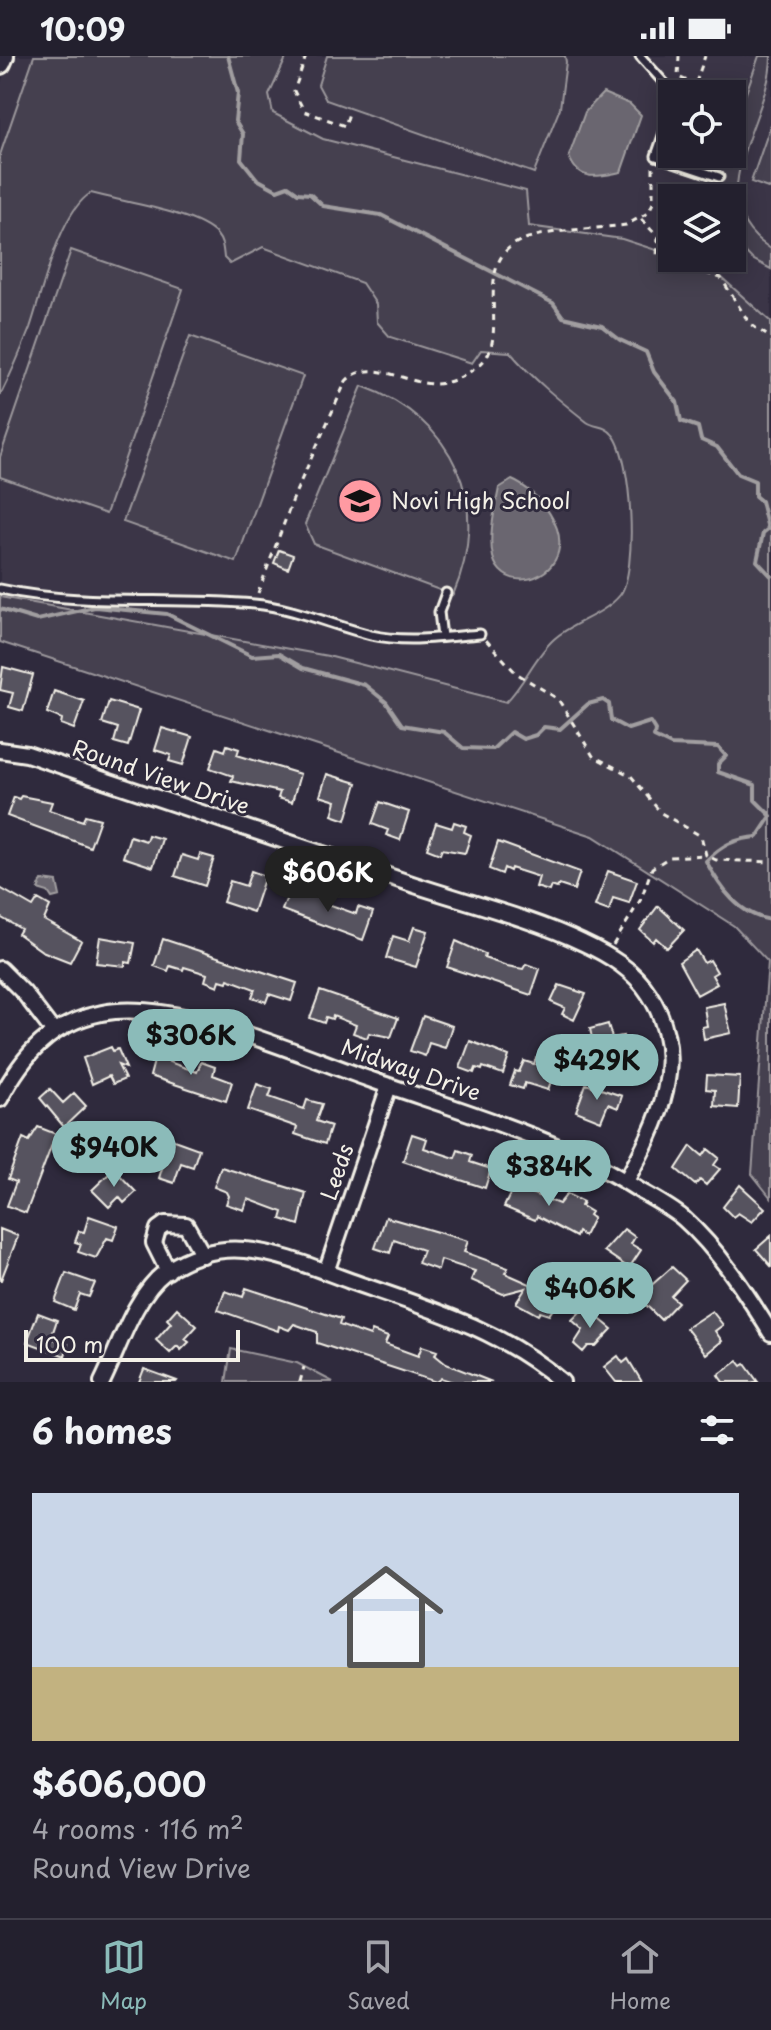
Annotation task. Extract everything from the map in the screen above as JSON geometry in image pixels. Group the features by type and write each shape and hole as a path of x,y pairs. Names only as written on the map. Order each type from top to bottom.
{"street":[{"path":"0,63 3,56"},
{"name":"Round View Drive","path":"0,750 27,754 580,941 607,955 631,972 650,995 662,1021 668,1057 665,1103 626,1181"},
{"path":"0,969 24,993 53,1031"},
{"name":"Midway Drive","path":"0,1099 30,1050 53,1031 101,1013 155,1011 205,1023 518,1129 626,1181 683,1218 737,1279 771,1333"},
{"name":"Leeds","path":"326,1272 389,1086"},
{"path":"168,1271 154,1243 158,1229 165,1224 186,1225 203,1255"},
{"path":"102,1382 145,1294 168,1271 203,1255 246,1250 326,1272 477,1326 533,1358 562,1382"}],"lane":[{"path":"640,56 661,80"},
{"path":"658,150 656,156 719,177"},
{"path":"0,589 51,597 253,604 294,609 373,635 442,637 480,634"},
{"path":"442,637 439,612 446,593"}],"path":[{"path":"306,56 294,91 304,111 345,126 350,110"},
{"path":"679,56 678,77 685,80"},
{"path":"696,80 705,56"},
{"path":"253,604 295,494 346,381 355,372 370,370 434,384 456,381 482,363 492,345 491,283 501,261 514,246 527,238 626,225 640,218 653,203 652,177 656,156"},
{"path":"640,218 658,237 657,257 721,278 750,324 771,338"},
{"path":"480,634 516,673 549,690 571,718 593,756 631,776 661,813 701,836 706,855"},
{"path":"607,955 629,921 652,868 670,857 706,855 716,860 771,862"},
{"path":"300,1382 304,1367"}],"shaded area":[{"name":"Novi High School","path":"11,56 771,56 771,364 593,836 0,638 0,86"},
{"path":"34,56 287,56 269,95 273,113 323,139 526,191 529,226 622,239 658,251 658,272 715,272 771,322 771,1198 752,1174 768,962 734,926 593,836 0,642 0,597 328,656 506,702 554,639 606,608 620,595 626,582 631,540 628,489 625,466 613,435 587,422 566,406 510,352 481,350 472,363 390,337 377,322 376,304 362,283 263,247 230,264 224,258 222,243 217,235 195,221 91,193 70,217 61,235 30,328 0,396 0,155"},
{"path":"327,56 565,56 566,62 560,108 534,173 326,100 318,85"},
{"path":"759,56 771,56 768,81 746,147 746,93"},
{"path":"603,93 630,104 641,115 621,172 590,176 578,170 569,156 585,112"},
{"path":"771,124 771,189 751,182"},
{"path":"721,168 740,168 737,184 719,184"},
{"path":"746,222 771,249 771,269 746,253"},
{"path":"71,250 183,289 106,514 0,477 0,457"},
{"path":"190,336 303,376 236,562 123,522"},
{"path":"362,386 394,401 421,420 442,443 457,469 466,498 468,529 464,562 453,595 314,544 305,524"},
{"path":"512,480 541,502 559,536 559,548 549,568 522,580 504,574 497,567 492,549 499,488"},
{"path":"42,880 57,882 60,896 52,898 48,892 38,889"},
{"path":"231,1349 297,1363 333,1382 226,1382"}],"building":[{"path":"279,550 293,555 288,569 274,563"},
{"path":"3,667 33,675 23,711 9,707 13,693 0,690"},
{"path":"54,691 84,701 74,729 61,724 62,719 47,713"},
{"path":"109,701 139,710 128,746 114,742 118,728 102,723"},
{"path":"162,728 192,737 183,765 169,761 171,755 155,750"},
{"path":"227,745 239,749 237,755 300,774 292,802 278,798 280,792 231,781 233,776 210,768 217,748 225,751"},
{"path":"327,774 357,783 346,820 332,815 336,801 320,796"},
{"path":"21,796 52,802 49,810 83,821 85,815 100,819 90,847 7,816 14,797 19,799"},
{"path":"380,802 409,812 400,840 386,835 388,830 372,824"},
{"path":"454,822 466,826 464,832 471,835 465,853 442,849 440,854 427,849 436,823 452,828"},
{"path":"148,835 162,839 153,867 123,857 130,836 146,841"},
{"path":"498,842 580,872 574,890 559,885 557,888 551,886 549,891 536,887 539,877 511,868 510,871 504,868 502,874 489,869"},
{"path":"200,854 214,858 205,886 175,876 182,855 198,860"},
{"path":"251,871 265,876 253,912 223,902 230,881 246,886"},
{"path":"608,871 637,881 629,903 613,898 609,911 595,906"},
{"path":"0,888 33,907 38,899 50,906 44,920 81,941 70,962 42,951 18,934 21,929 0,917"},
{"path":"296,890 327,897 325,903 356,914 358,907 373,912 363,940 282,910 289,892 295,894"},
{"path":"658,906 684,930 667,948 656,938 653,942 640,930"},
{"path":"414,927 428,931 416,967 386,958 393,936 409,941"},
{"path":"100,937 135,943 131,963 125,962 125,966 96,963"},
{"path":"163,939 297,983 291,1001 269,994 266,1002 252,997 255,989 228,979 227,982 220,980 218,986 205,981 207,974 184,967 183,970 170,966 168,971 154,966"},
{"path":"456,941 485,954 484,958 507,966 523,969 526,964 540,969 531,995 447,967"},
{"path":"696,950 704,963 710,960 717,972 712,975 717,984 697,995 679,962"},
{"path":"559,985 586,994 574,1020 562,1014 565,1008 551,1002"},
{"path":"320,991 398,1018 391,1037 369,1033 367,1038 353,1033 356,1025 333,1016 332,1019 326,1017 324,1023 310,1018"},
{"path":"724,1003 731,1033 704,1039 702,1027 707,1026 704,1007"},
{"path":"423,1016 452,1026 445,1048 429,1043 425,1056 410,1051"},
{"path":"608,1024 612,1038 623,1036 627,1052 597,1060 590,1029"},
{"path":"470,1041 509,1056 503,1074 483,1067 482,1070 476,1068 474,1073 460,1068"},
{"path":"111,1047 113,1051 118,1049 126,1068 118,1065 125,1079 113,1084 109,1076 92,1084 83,1058"},
{"path":"157,1050 172,1054 169,1062 197,1072 201,1062 215,1067 213,1075 232,1082 226,1101 150,1076"},
{"path":"536,1058 548,1063 546,1069 554,1072 548,1090 525,1083 523,1089 510,1085 515,1071 519,1072 524,1061 534,1064"},
{"path":"707,1075 740,1077 738,1108 714,1106 715,1090 706,1089"},
{"path":"257,1084 272,1089 269,1097 304,1109 307,1100 322,1104 316,1121 331,1126 325,1144 295,1134 297,1127 248,1110"},
{"path":"586,1084 622,1096 618,1108 608,1104 601,1121 576,1111"},
{"path":"50,1089 63,1103 74,1093 86,1106 64,1127 40,1098"},
{"path":"38,1127 56,1134 26,1213 7,1206 16,1182 8,1179 23,1138 29,1141"},
{"path":"412,1134 427,1139 424,1148 455,1158 458,1150 472,1155 470,1162 491,1169 485,1188 403,1161"},
{"path":"171,1139 199,1149 193,1167 181,1163 174,1183 159,1178"},
{"path":"691,1146 703,1156 708,1149 719,1158 714,1165 720,1169 706,1185 700,1180 695,1185 676,1169"},
{"path":"221,1167 306,1193 299,1225 281,1219 283,1212 248,1199 244,1210 226,1204 227,1192 214,1187"},
{"path":"114,1169 136,1192 124,1203 119,1197 109,1207 92,1190"},
{"path":"520,1173 533,1178 528,1192 559,1204 567,1194 583,1202 581,1206 591,1212 589,1215 593,1218 584,1236 578,1232 576,1237 537,1216 535,1220 504,1207"},
{"path":"740,1185 765,1208 752,1222 738,1213 733,1217 723,1207"},
{"path":"89,1216 118,1226 113,1240 107,1238 96,1258 78,1252 81,1244 75,1242 79,1231 84,1232"},
{"path":"386,1217 468,1241 464,1252 508,1268 505,1273 532,1285 535,1280 556,1294 559,1300 549,1315 540,1312 538,1315 516,1303 526,1288 503,1294 471,1280 475,1271 441,1260 438,1270 418,1263 423,1250 394,1240 390,1253 375,1248"},
{"path":"0,1229 18,1236 1,1280 0,1280"},
{"path":"624,1229 635,1237 631,1244 641,1250 629,1268 604,1251"},
{"path":"771,1236 771,1266 756,1249"},
{"path":"672,1267 686,1280 671,1296 678,1302 661,1320 638,1297"},
{"path":"66,1273 95,1283 89,1297 80,1294 74,1310 55,1302"},
{"path":"246,1288 341,1319 339,1325 370,1336 372,1331 388,1337 385,1344 418,1356 422,1346 437,1351 435,1355 446,1364 492,1382 453,1382 441,1378 436,1382 317,1343 317,1332 294,1324 289,1330 279,1326 278,1331 218,1310 225,1291 243,1297"},
{"path":"585,1307 612,1329 596,1346 588,1346 583,1352 574,1344 583,1330 572,1320"},
{"path":"177,1308 197,1326 185,1339 189,1342 181,1350 177,1346 170,1353 156,1340 171,1323 167,1319"},
{"path":"712,1311 723,1325 715,1331 722,1341 706,1354 686,1328"},
{"path":"38,1313 57,1320 51,1338 68,1344 65,1356 27,1342"},
{"path":"618,1356 623,1363 628,1359 642,1382 616,1382 604,1367"},
{"path":"738,1361 742,1366 745,1364 758,1382 723,1382 718,1375"},
{"path":"144,1369 177,1381 139,1382"}],"waterway":[{"path":"228,56 238,93 235,121 243,134 241,159 257,179 277,190 288,186 298,193 310,194 323,206 381,215 553,303 563,317 602,326 620,340 646,352 654,372 677,402 681,421 698,427 701,440 717,447 738,474 755,481 755,496 761,501 768,529 763,533 757,561 771,576"},
{"path":"0,609 37,620 95,607 167,614 252,656 279,654 303,668 365,685 386,702 402,725 444,732 463,748 493,749 511,732 523,739 536,735 544,727 560,729 588,704 603,700 609,704 611,720 628,729 650,722 655,730 654,737 671,745 718,747 726,756 718,764 718,772 755,785 755,800 771,816"},
{"path":"771,816 757,837 729,844 706,861 732,899 749,912 771,920"}],"place":[{"name":"Novi High School","path":"360,501"}]}
